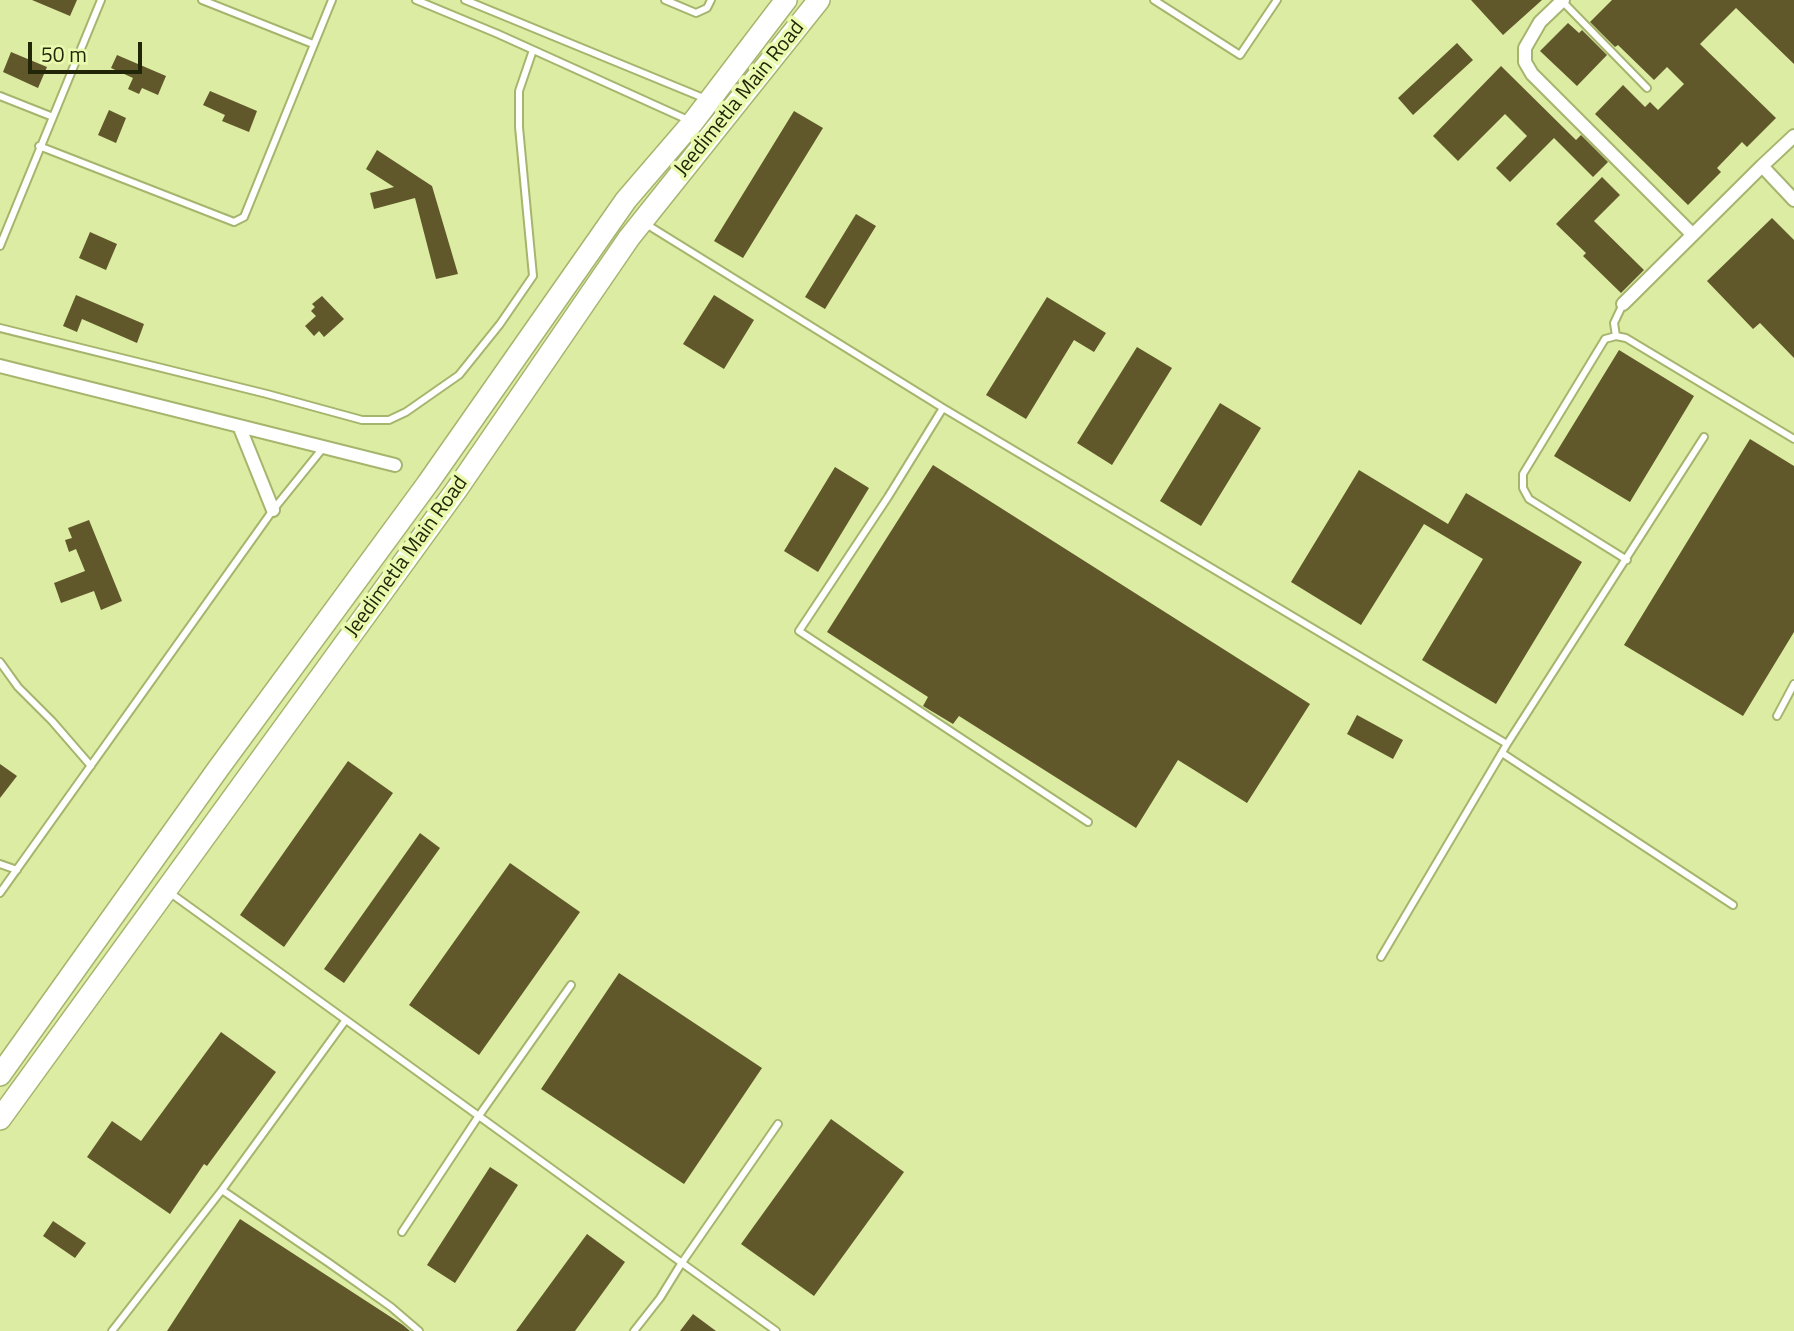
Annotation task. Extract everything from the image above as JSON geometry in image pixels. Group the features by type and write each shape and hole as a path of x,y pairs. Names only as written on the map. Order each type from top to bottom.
{"main road":[{"name":"Jeedimetla Main Road","path":"0,1075 218,769 428,483 626,200 710,101 786,0"},
{"name":"Jeedimetla Main Road","path":"0,1119 457,489 643,222 819,0"}],"street":[{"path":"1562,1 1540,22 1525,48 1525,62 1532,74 1692,234"},
{"path":"1623,304 1794,136"},
{"path":"1762,166 1794,200"},
{"path":"0,366 395,466"},
{"path":"240,428 273,510"}],"lane":[{"path":"0,246 101,0"},
{"path":"202,0 313,44"},
{"path":"39,146 234,222 244,217 332,0"},
{"path":"416,0 693,122"},
{"path":"465,0 710,101"},
{"path":"665,0 696,13 707,8 711,0"},
{"path":"1154,0 1240,55 1277,0"},
{"path":"1562,1 1647,88"},
{"path":"0,328 362,420 389,420 405,412 459,375 500,324 533,276 519,127 519,91 533,50"},
{"path":"0,96 53,117"},
{"path":"643,222 943,408 1507,744"},
{"path":"1616,336 1614,323 1623,304"},
{"path":"1627,560 1529,499 1523,488 1523,474 1605,340 1616,336 1626,338 1794,439"},
{"path":"943,408 799,631 1088,822"},
{"path":"1381,957 1507,744 1704,437"},
{"path":"0,893 273,510 323,448"},
{"path":"0,662 18,687 91,766"},
{"path":"1777,716 1794,684"},
{"path":"1502,753 1733,905"},
{"path":"0,864 17,870"},
{"path":"167,891 776,1331"},
{"path":"402,1232 478,1117 571,985"},
{"path":"112,1331 222,1190 345,1021"},
{"path":"634,1331 660,1298 778,1124"},
{"path":"222,1190 391,1307 419,1331"}],"building":[{"path":"32,0 77,0 70,16"},
{"path":"1471,0 1542,0 1503,35"},
{"path":"1612,0 1794,0 1794,64 1736,8 1700,44 1776,118 1747,147 1742,142 1717,168 1721,172 1688,205 1595,114 1623,85 1645,107 1650,102 1658,110 1684,84 1667,67 1654,80 1590,22"},
{"path":"1568,23 1579,33 1582,30 1607,55 1577,86 1540,51"},
{"path":"1457,43 1473,60 1413,115 1398,98"},
{"path":"11,52 47,67 38,88 3,72"},
{"path":"117,55 166,76 158,95 142,88 139,94 128,89 133,78 111,68"},
{"path":"1501,66 1576,140 1581,135 1608,162 1593,177 1554,138 1510,182 1496,168 1527,136 1505,114 1458,161 1433,136"},
{"path":"210,91 257,111 249,132 222,121 225,115 203,105"},
{"path":"109,110 126,118 116,143 98,135"},
{"path":"794,111 823,128 743,258 714,241"},
{"path":"377,150 432,186 458,274 436,279 415,198 374,209 370,193 394,187 366,169"},
{"path":"1602,177 1620,195 1594,221 1644,270 1621,293 1583,256 1586,253 1556,224"},
{"path":"856,214 876,226 825,309 805,297"},
{"path":"1772,218 1794,240 1794,358 1760,323 1753,329 1707,281"},
{"path":"90,232 117,244 106,270 79,258"},
{"path":"76,295 144,324 137,343 82,319 77,332 63,326"},
{"path":"714,295 754,320 724,369 683,344"},
{"path":"322,296 344,319 324,337 319,331 314,336 305,326 316,316 311,311 315,307 312,304"},
{"path":"1047,297 1106,333 1094,352 1074,340 1026,419 986,395"},
{"path":"1137,347 1172,368 1112,465 1077,443"},
{"path":"1619,350 1694,396 1630,502 1554,456"},
{"path":"1220,403 1261,428 1201,526 1160,501"},
{"path":"1750,439 1794,466 1794,632 1743,716 1624,645"},
{"path":"933,465 1310,704 1247,803 1178,760 1136,828 959,716 953,724 923,706 928,697 827,632"},
{"path":"835,467 869,488 818,572 784,551"},
{"path":"1359,470 1448,524 1466,493 1582,562 1496,704 1422,660 1483,559 1424,524 1361,625 1291,582"},
{"path":"89,520 122,601 101,610 94,591 61,603 54,583 85,571 76,549 69,552 65,540 72,538 68,528"},
{"path":"1357,715 1403,740 1393,759 1347,734"},
{"path":"348,761 393,793 284,947 240,915"},
{"path":"0,764 17,776 0,798"},
{"path":"420,833 440,848 344,983 324,969"},
{"path":"510,863 580,912 479,1055 409,1005"},
{"path":"619,973 762,1068 684,1184 541,1089"},
{"path":"221,1032 276,1072 207,1166 204,1164 170,1214 87,1157 112,1121 141,1141"},
{"path":"831,1119 904,1172 814,1296 741,1244"},
{"path":"490,1167 518,1185 455,1283 427,1265"},
{"path":"240,1219 403,1325 410,1331 167,1331"},
{"path":"53,1221 86,1243 75,1258 43,1236"},
{"path":"587,1234 625,1262 575,1331 516,1331"},
{"path":"693,1314 716,1331 680,1331"}]}
